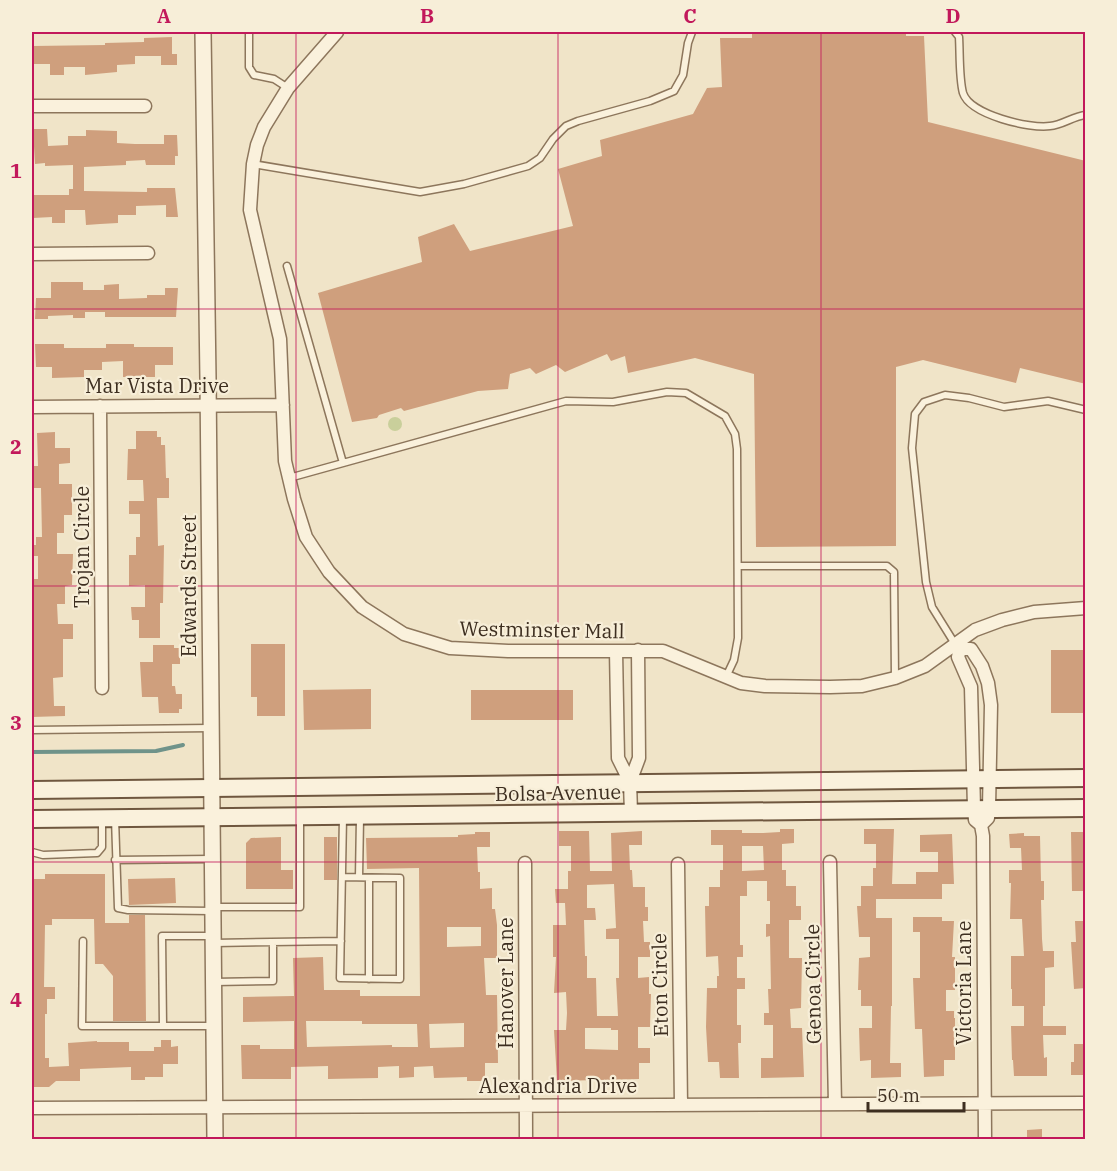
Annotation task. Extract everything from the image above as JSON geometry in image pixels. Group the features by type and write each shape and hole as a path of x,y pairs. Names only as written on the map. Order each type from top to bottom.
{"main road":[{"name":"Bolsa Avenue","path":"32,790 1086,778"},
{"name":"Bolsa Avenue","path":"32,819 1086,808"}],"street":[{"name":"Edwards Street","path":"203,32 209,405 215,1140"},
{"name":"Westminster Mall","path":"336,32 288,88 264,128 253,164 250,210 280,339 285,461 288,478 306,537 329,572 362,607 404,634 450,648 508,651 663,651 741,683 808,687 862,686 895,678 925,666 958,646 975,630 1002,620 1034,612 1086,608"},
{"path":"32,106 145,106"},
{"path":"32,254 148,253"},
{"name":"Mar Vista Drive","path":"32,407 283,405"},
{"name":"Trojan Circle","path":"100,406 102,688"},
{"name":"Victoria Lane","path":"981,779 991,705 988,683 982,666 972,649 958,646 958,657 971,687 981,779 981,808 975,820 981,825 985,1140"},
{"path":"631,813 630,782 639,758 638,650"},
{"path":"616,651 618,758 630,782"},
{"name":"Genoa Circle","path":"830,862 835,1104"},
{"name":"Hanover Lane","path":"525,863 526,1140"},
{"name":"Eton Circle","path":"678,864 681,1105"},
{"name":"Alexandria Drive","path":"32,1108 1086,1103"}],"lane":[{"path":"249,32 249,67 254,75 274,79 288,88"},
{"path":"253,164 420,192 464,184 528,166 540,158 552,139 566,126 650,101 674,91 683,75 692,32"},
{"path":"955,32 959,37 963,92 967,100 976,108 999,118 1049,127 1086,115"},
{"path":"287,266 343,463"},
{"path":"288,478 566,401 613,402 667,392 686,393 725,416 735,434 738,638 734,660 726,677"},
{"path":"958,646 932,607 926,582 912,448 915,414 924,402 945,396 957,396 1004,407 1048,401 1086,410"},
{"path":"738,566 887,566 894,572 895,678"},
{"path":"32,730 211,728"},
{"path":"342,877 400,878 400,979 340,978 342,877 351,816"},
{"path":"351,816 359,877"},
{"path":"108,818 115,860 116,905 120,909 213,909 300,907 300,817"},
{"path":"32,852 43,855 97,853 102,847 108,818"},
{"path":"115,860 212,859"},
{"path":"369,878 369,979"},
{"path":"163,1026 162,936 273,942 340,941"},
{"path":"83,941 82,1026 214,1026"},
{"path":"214,982 273,981 273,942"}],"green space":[{"path":"395,417 400,419 402,424 400,429 395,431 390,429 388,424 390,419"}],"building":[{"path":"752,32 906,32 906,36 924,36 928,122 1086,161 1086,384 1020,368 1016,383 923,360 896,367 896,546 756,547 754,374 695,358 628,373 625,356 611,361 607,354 565,372 556,365 536,374 530,368 510,374 508,389 478,391 404,411 401,408 379,415 377,418 352,422 318,293 422,262 418,237 454,224 470,251 573,226 558,169 602,156 600,140 693,114 707,88 722,87 720,38 752,38"},
{"path":"172,37 172,54 177,54 177,65 161,65 161,56 135,56 135,64 117,65 117,72 85,75 85,67 64,67 64,75 50,75 50,64 33,64 33,46 105,45 105,43 144,42 144,38"},
{"path":"33,129 47,129 48,146 68,145 68,136 86,136 86,130 117,131 117,143 135,144 164,144 164,135 177,135 178,156 175,156 175,165 146,165 145,160 126,161 126,165 84,167 84,191 147,192 147,188 175,188 178,217 166,217 166,205 136,206 136,215 118,215 118,223 86,225 85,210 65,210 65,223 52,223 52,217 33,218 33,195 69,195 69,189 73,189 73,165 35,164"},
{"path":"51,282 83,282 83,290 104,290 104,285 119,284 119,299 165,295 165,288 178,288 176,317 105,317 105,312 85,312 85,318 73,318 73,315 35,319 36,298 51,298"},
{"path":"35,344 64,344 64,348 106,348 106,344 173,347 173,365 155,365 155,377 123,377 123,361 102,362 102,370 84,370 84,377 52,378 52,367 36,367"},
{"path":"136,431 157,431 157,437 161,437 161,445 165,445 166,478 169,478 169,498 157,498 158,546 164,545 160,638 139,638 139,620 132,620 131,607 145,607 145,585 129,586 129,555 136,555 136,537 140,537 140,514 129,514 129,501 144,501 143,480 127,480 128,449 136,449"},
{"path":"55,432 55,448 70,448 70,463 59,464 59,484 72,484 72,515 64,515 64,533 57,533 57,554 73,554 72,585 65,586 65,604 57,604 58,624 73,624 73,639 63,639 63,677 53,678 54,706 65,706 65,716 32,717 32,608 34,608 34,579 38,579 38,556 32,556 32,545 36,545 36,537 42,537 41,488 34,488 34,466 38,466 37,433"},
{"path":"251,644 285,644 285,716 257,716 257,697 251,697"},
{"path":"153,645 174,645 174,648 180,648 180,664 172,664 172,686 175,686 176,694 182,694 182,709 179,709 179,713 159,713 158,697 142,697 140,662 153,662"},
{"path":"1051,650 1086,650 1086,713 1051,713"},
{"path":"371,689 371,729 304,730 303,690"},
{"path":"471,690 573,690 573,720 471,720"},
{"path":"780,829 794,829 794,843 782,844 782,870 786,870 786,886 796,886 796,906 801,906 801,920 789,920 789,958 802,958 801,1008 790,1009 791,1028 802,1028 804,1077 761,1078 761,1058 773,1058 773,1025 764,1025 764,1013 769,1013 768,989 771,989 770,936 766,937 766,924 770,924 770,901 767,901 767,881 747,881 747,896 740,896 740,945 743,945 743,957 737,957 737,978 745,978 745,989 737,989 737,1025 741,1025 741,1043 738,1043 739,1078 720,1078 719,1062 708,1062 706,1027 707,988 717,988 717,976 719,976 718,956 706,957 705,906 709,906 709,887 720,887 720,870 723,870 723,845 711,845 711,830 742,830 742,833 780,832","holes":["742,846 763,846 764,870 742,871"]},
{"path":"864,829 894,829 892,884 916,884 916,872 938,872 938,852 920,852 920,835 952,834 954,884 942,884 942,899 876,899 876,918 892,918 890,1063 901,1063 901,1077 871,1078 871,1060 860,1061 859,1028 872,1028 872,1006 861,1006 861,990 858,990 859,958 870,957 870,937 859,937 857,906 861,906 861,886 873,886 873,868 876,868 876,844 864,844"},
{"path":"559,831 589,831 590,871 612,871 611,833 642,831 642,845 629,845 633,887 645,887 648,921 643,921 644,942 650,942 650,957 638,957 638,978 649,977 649,994 651,994 650,1027 638,1027 638,1048 650,1048 650,1063 639,1063 639,1079 557,1081 554,1030 566,1030 567,1013 566,992 554,993 556,957 553,957 553,925 566,925 565,903 556,903 555,889 568,889 568,871 571,871 571,846 559,846","holes":["614,884 616,928 606,929 606,939 619,939 619,978 616,978 618,1016 597,1016 596,978 587,978 587,956 585,956 584,920 596,920 595,908 587,908 587,885","585,1028 618,1030 618,1050 585,1049"]},
{"path":"475,832 490,832 490,847 477,847 478,872 480,872 480,889 492,888 492,909 495,909 497,925 497,958 484,958 486,995 497,995 498,1063 485,1063 485,1081 467,1081 467,1077 434,1078 433,1066 414,1067 414,1077 399,1078 399,1066 378,1067 378,1078 328,1079 328,1066 291,1067 291,1079 242,1079 241,1045 260,1045 260,1049 294,1049 294,1021 243,1022 243,997 294,996 293,958 323,957 324,990 360,990 360,996 420,996 419,868 367,869 366,838 458,837 458,835 475,834","holes":["447,927 481,927 481,946 447,947","306,1021 417,1024 418,1047 392,1047 392,1045 307,1047","464,1023 464,1047 430,1048 429,1024"]},
{"path":"1071,832 1086,832 1086,891 1072,891"},
{"path":"1024,833 1024,836 1040,836 1041,881 1044,881 1044,900 1041,900 1043,951 1054,951 1054,967 1045,968 1043,1026 1066,1026 1066,1035 1043,1035 1044,1058 1047,1057 1047,1076 1014,1076 1012,1060 1011,1026 1024,1026 1024,1006 1012,1006 1011,956 1024,956 1022,919 1010,919 1011,883 1009,883 1009,870 1022,870 1021,848 1010,848 1009,834"},
{"path":"281,837 281,870 293,870 293,889 246,889 246,843 251,838"},
{"path":"324,837 337,837 337,880 324,880"},
{"path":"45,874 105,874 105,923 129,923 129,915 145,915 146,1021 113,1021 113,976 103,964 95,964 94,919 52,919 52,925 45,925 44,987 55,987 55,999 47,999 47,1014 45,1014 45,1058 49,1058 49,1067 69,1066 68,1043 129,1042 129,1051 154,1051 154,1047 161,1047 161,1040 171,1040 171,1047 178,1046 178,1064 163,1064 163,1077 131,1080 131,1067 80,1069 80,1081 56,1081 49,1087 32,1087 32,879 45,879"},
{"path":"175,878 176,903 129,905 128,879"},
{"path":"913,917 942,917 942,921 954,921 952,957 955,957 955,990 946,990 946,1011 954,1011 955,1060 944,1060 944,1076 924,1077 922,1029 915,1029 913,978 920,978 920,932 913,932"},
{"path":"1075,921 1086,921 1086,988 1074,989 1071,942 1076,942"},
{"path":"1074,1044 1086,1044 1086,1075 1071,1075"},
{"path":"1042,1129 1042,1140 1027,1140 1027,1130"}],"waterway":[{"path":"32,752 156,751 183,745"}]}
